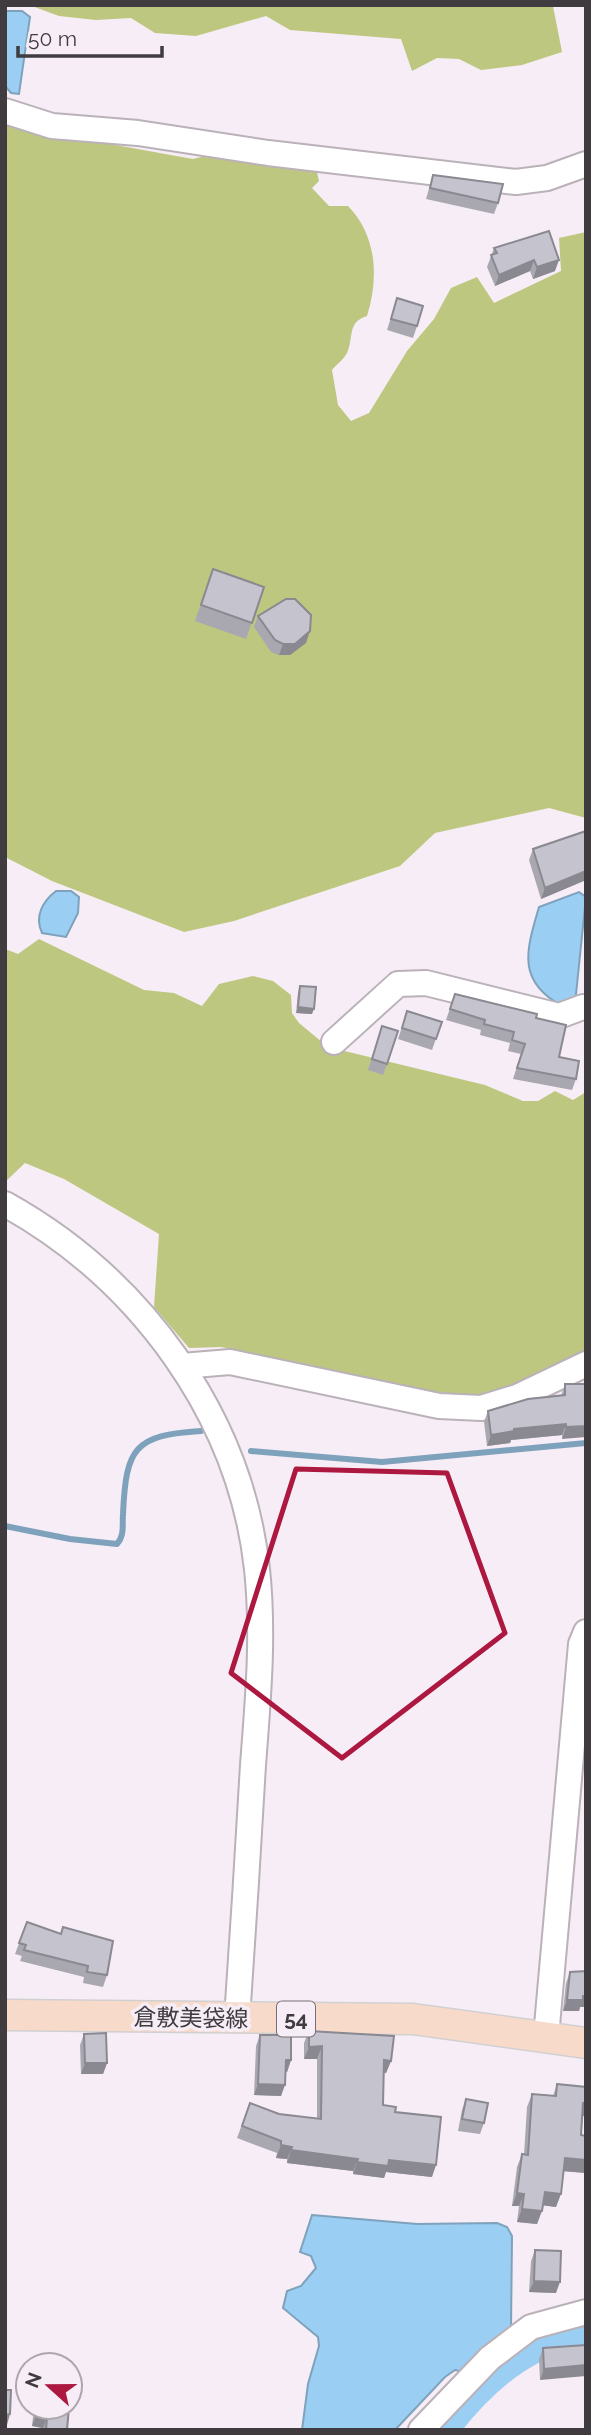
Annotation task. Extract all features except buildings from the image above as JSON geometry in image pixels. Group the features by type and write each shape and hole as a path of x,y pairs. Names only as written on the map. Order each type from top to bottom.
{"main road":[{"name":"倉敷美袋線","path":"5,2015 413,2019 586,2043"}],"street":[{"path":"5,111 52,125 138,133 268,153 516,182 547,178 586,164"},
{"path":"334,1042 398,984 426,984 559,1016 585,1001"},
{"path":"5,1204 35,1221 112,1281 148,1318 182,1366 232,1464 247,1511 257,1568 262,1632 237,2019"},
{"path":"182,1366 230,1362 439,1406 481,1408 517,1397 586,1364"},
{"path":"546,2037 578,1673 586,1632"},
{"path":"421,2430 490,2358 531,2327 586,2312"}],"highlighted area":[{"path":"296,1469 447,1473 505,1633 342,1758 231,1673"}],"green space":[{"path":"29,5 578,5 553,6 562,52 522,65 481,70 459,59 437,58 412,71 401,39 290,30 266,16 196,36 155,33 131,18 96,20 59,16"},
{"path":"5,125 193,159 213,154 316,168 319,181 312,188 329,206 348,206 365,230 373,258 373,287 367,316 356,322 347,353 332,370 338,405 351,421 369,413 407,351 434,319 451,288 477,277 494,303 561,271 559,238 586,232 586,818 549,808 435,833 400,866 234,921 184,932 52,881 5,857"},
{"path":"39,939 144,990 174,993 202,1006 219,984 253,976 273,981 291,995 292,1013 299,1023 328,1047 485,1085 523,1101 538,1101 555,1091 573,1100 586,1092 586,1353 520,1386 479,1396 436,1392 221,1347 189,1348 154,1307 159,1234 64,1179 25,1163 5,1182 5,949 18,954"}],"water":[{"path":"5,11 22,11 30,17 19,94 11,93 5,86"},
{"path":"56,891 71,891 79,897 78,913 66,937 42,933 40,927 41,909"},
{"path":"579,892 586,897 575,1004 564,1007 538,987 529,964 529,951 539,907"},
{"path":"312,2215 417,2224 497,2223 507,2227 512,2236 511,2329 465,2372 455,2370 445,2377 395,2430 302,2430 308,2384 319,2346 318,2337 283,2308 287,2291 301,2286 316,2268 311,2256 300,2252"}],"waterway":[{"path":"5,1526 70,1539 117,1544 122,1533 127,1474 138,1449 161,1436 201,1431"},
{"path":"251,1451 382,1462 586,1443"},
{"path":"440,2430 470,2394 504,2364 542,2342 586,2328"}]}
